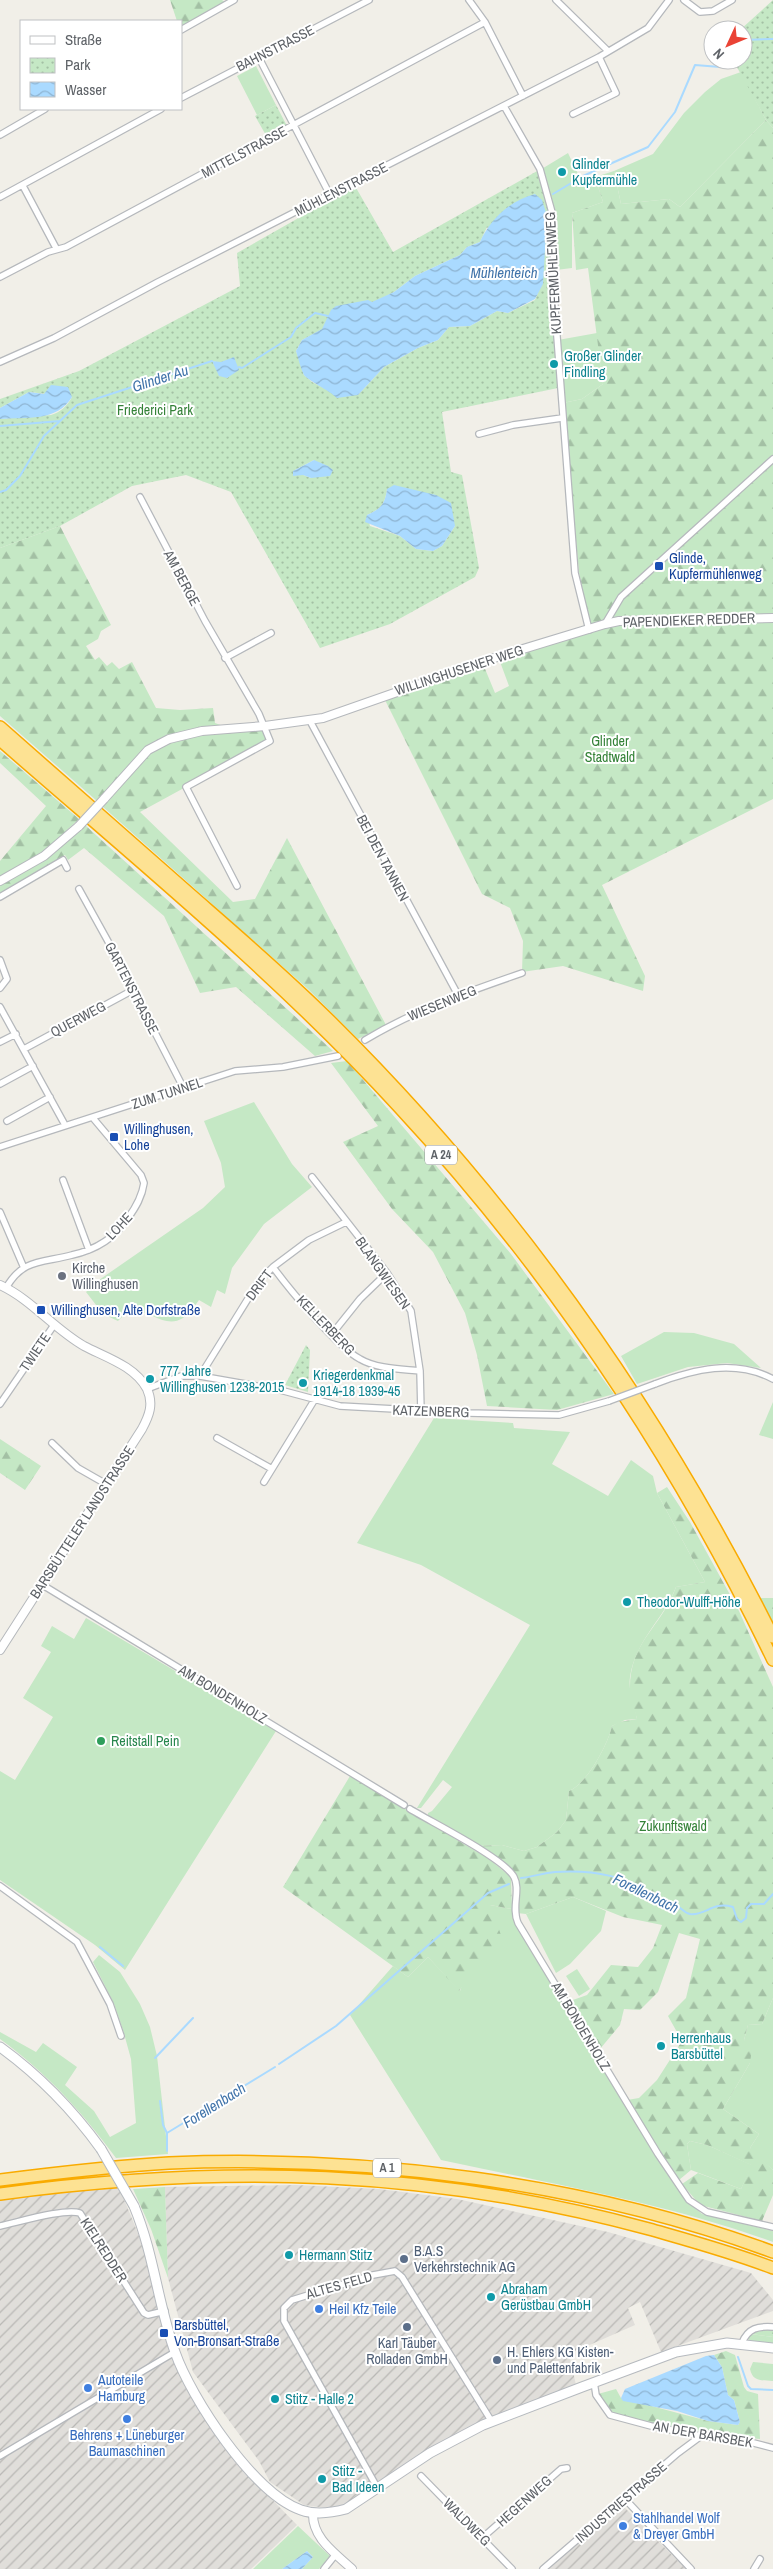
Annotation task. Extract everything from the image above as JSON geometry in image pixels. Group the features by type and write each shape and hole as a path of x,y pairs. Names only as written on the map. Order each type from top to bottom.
{"highway":[{"name":"A 24","path":"0,727 313,1005 407,1100 463,1164 555,1279 629,1386 708,1513 773,1637"},
{"name":"A 24","path":"0,740 306,1012 399,1107 455,1170 547,1286 648,1432 704,1526 773,1660"},
{"name":"A 1","path":"0,2180 91,2169 168,2164 246,2162 342,2164 393,2168 505,2183 597,2202 651,2214 773,2252"},
{"name":"A 1","path":"0,2194 79,2183 167,2177 238,2175 338,2177 381,2181 468,2191 600,2216 684,2239 773,2268"}],"main road":[{"path":"0,2047 52,2089 102,2148 134,2206 144,2230 175,2352 189,2386 244,2464 282,2500 301,2510 313,2513 346,2509 378,2490 430,2453 492,2422 676,2352 718,2344 742,2343 773,2348"}],"street":[{"path":"182,29 234,0"},
{"name":"BAHNSTRASSE","path":"182,97 258,56 369,0"},
{"path":"469,0 485,22 523,96"},
{"path":"556,0 608,51"},
{"name":"MÜHLENSTRASSE","path":"0,362 54,338 158,282 599,57 648,28 670,0"},
{"path":"684,0 700,12 713,11 732,0"},
{"name":"MITTELSTRASSE","path":"0,277 56,248 66,247 485,22"},
{"path":"258,56 292,126 330,195"},
{"path":"572,114 616,92 599,57"},
{"name":"KUPFERMÜHLENWEG","path":"504,106 540,170 553,216 554,297 575,573 589,630"},
{"path":"0,134 43,110"},
{"path":"0,197 159,110"},
{"path":"23,186 56,248"},
{"path":"479,434 513,425 562,418"},
{"path":"605,624 620,597 773,459"},
{"name":"AM BERGE","path":"140,497 225,658 265,726"},
{"name":"PAPENDIEKER REDDER","path":"605,624 619,621 773,618"},
{"name":"WILLINGHUSENER WEG","path":"0,881 44,856 79,826 148,750 159,743 194,732 310,721 507,653 605,624"},
{"path":"225,658 271,633"},
{"name":"BEI DEN TANNEN","path":"310,721 458,995"},
{"path":"237,886 186,787 270,741 265,726"},
{"path":"0,897 63,860 67,868"},
{"name":"GARTENSTRASSE","path":"79,889 130,981 183,1087"},
{"path":"0,960 7,979 0,988"},
{"name":"WIESENWEG","path":"365,1040 411,1014 458,995 522,973"},
{"name":"QUERWEG","path":"24,1049 133,990"},
{"path":"0,1007 65,1125"},
{"path":"0,1042 16,1034"},
{"name":"ZUM TUNNEL","path":"0,1146 65,1125 94,1118 235,1071 283,1067 338,1056"},
{"path":"0,1084 33,1066"},
{"path":"7,1121 50,1097"},
{"name":"LOHE","path":"3,1286 24,1268 46,1258 70,1256 89,1250 108,1239 125,1223 138,1204 144,1183 141,1174 94,1118"},
{"name":"BLANGWIESEN","path":"312,1177 387,1273 411,1311 420,1371 420,1412"},
{"path":"63,1180 89,1250"},
{"path":"0,1212 24,1268"},
{"name":"DRIFT","path":"200,1376 253,1289 273,1267 308,1240 346,1222"},
{"name":"KELLERBERG","path":"273,1267 332,1334 360,1360 382,1367 420,1371"},
{"path":"332,1334 360,1298 387,1273"},
{"path":"3,1286 84,1345 126,1367 138,1377 147,1389"},
{"name":"TWIETE","path":"0,1404 54,1325"},
{"name":"KATZENBERG","path":"147,1389 181,1376 200,1376 280,1390 340,1406 420,1412 558,1415 609,1402 688,1372 727,1367 761,1373 773,1379"},
{"name":"BARSBÜTTELER LANDSTRASSE","path":"0,1650 150,1416 150,1402 147,1389"},
{"path":"264,1482 315,1399"},
{"path":"218,1438 272,1469"},
{"path":"52,1443 78,1468 106,1484"},
{"name":"AM BONDENHOLZ","path":"41,1584 404,1805"},
{"name":"AM BONDENHOLZ","path":"410,1809 498,1861 514,1876 517,1887 514,1912 518,1922 658,2154 689,2200 707,2212 773,2227"},
{"path":"0,1886 77,1942 110,2004 121,2036"},
{"name":"KIELREDDER","path":"0,2226 60,2212 73,2211 80,2213 144,2313 148,2315 165,2311"},
{"name":"ALTES FELD","path":"378,2490 284,2321 284,2308 292,2300 374,2274 395,2271 402,2276 492,2422"},
{"path":"742,2343 748,2332 754,2329 773,2327"},
{"path":"0,2456 175,2352"},
{"name":"AN DER BARSBEK","path":"594,2382 596,2395 610,2415 702,2436 737,2438 773,2448"},
{"name":"INDUSTRIESTRASSE","path":"543,2569 678,2453 702,2436"},
{"name":"HEGENWEG","path":"482,2538 561,2469 567,2468"},
{"name":"WALDWEG","path":"420,2476 512,2569"},
{"path":"625,2499 691,2569"},
{"path":"313,2513 313,2527 322,2540 352,2569"},
{"path":"324,2569 336,2554"},
{"path":"754,2569 760,2559"}],"shaded area":[{"path":"296,2185 379,2189 457,2199 608,2232 751,2273 773,2300 773,2311 661,2352 640,2302 628,2308 635,2325 569,2354 576,2385 481,2423 352,2503 333,2509 304,2505 270,2482 259,2461 193,2372 168,2278 165,2187"},
{"path":"119,2187 144,2248 173,2359 185,2387 236,2463 297,2525 251,2569 0,2569 0,2200"},
{"path":"623,2506 686,2569 547,2569"}],"green space":[{"path":"170,0 222,0 225,2 182,26 182,20 177,20"},
{"path":"773,0 773,128 766,120 738,70 753,70 753,20 751,20"},
{"path":"256,66 276,105 257,115 237,76"},
{"path":"741,72 766,120 680,207 669,199 621,204 614,171 653,154 684,113 705,92 721,79"},
{"path":"276,105 287,126 267,137 255,116"},
{"name":"Glinder Stadtwald","path":"766,120 773,128 773,799 602,885 645,976 643,991 563,966 522,972 523,941 510,908 482,894 383,696 483,664 495,693 509,686 499,659 591,631 579,572 563,403 582,399 603,384 588,268 576,270 572,213 603,202 595,177 614,171 621,204 669,199 680,207"},
{"path":"568,153 579,176 595,177 603,202 572,213 572,268 556,270 540,170"},
{"name":"Friederici Park","path":"539,170 551,216 558,388 442,412 451,472 462,475 479,568 475,577 390,624 320,648 231,492 186,475 132,486 60,526 0,548 0,419 51,415 63,408 72,397 29,392 0,408 0,399 79,371 240,286 237,253 355,186 393,252","holes":["487,227 538,293 535,300 508,313 497,311 470,326 449,327 438,340 418,348 384,367 358,395 330,391 312,382 304,375 296,351 302,340 394,292 415,276 460,255 467,247 480,242","212,361 239,367 227,378","314,460 311,478 293,471","387,489 455,526 442,546 433,551 416,549 400,536 370,526 367,515 376,511 382,505"]},
{"path":"597,333 603,384 582,399 563,403 558,340"},
{"path":"60,526 111,625 101,631 98,639 86,646 95,660 99,657 107,666 112,662 119,669 132,662 156,708 180,710 213,708 215,723 226,727 179,732 149,745 97,801 0,716 0,548"},
{"path":"265,728 270,741 140,812 233,902 255,899 287,838 386,1025 358,1039 309,990 102,806 139,763 152,751 164,744 192,735"},
{"path":"0,751 79,819 41,854 0,877 0,861 46,806 0,763"},
{"path":"85,825 333,1051 315,1056 236,987 200,993 164,916 84,848 68,860 65,855 0,895 0,885 46,860"},
{"path":"347,1061 511,1254 614,1394 557,1410 487,1406 477,1355 465,1313 433,1252 392,1209 343,1142 378,1126 331,1063"},
{"path":"254,1102 292,1164 312,1187 264,1224 232,1268 225,1294 217,1290 211,1307 199,1300 190,1312 176,1321 163,1320 137,1311 128,1313 118,1321 103,1314 86,1292 99,1280 203,1208 225,1187 221,1163 204,1121"},
{"path":"664,1332 694,1333 734,1344 761,1368 727,1363 688,1367 637,1384 621,1356"},
{"path":"306,1345 310,1350 308,1392 285,1385"},
{"path":"773,1402 773,1439 759,1435"},
{"path":"434,1418 513,1423 514,1428 570,1432 552,1464 608,1496 631,1460 653,1476 657,1493 705,1582 676,1587 665,1609 644,1640 633,1664 630,1688 637,1719 625,1720 612,1726 596,1763 583,1780 569,1791 566,1820 557,1832 537,1847 524,1851 502,1845 477,1846 428,1817 428,1813 432,1811 452,1787 443,1780 421,1808 417,1808 530,1625 421,1565 357,1543"},
{"path":"0,1439 41,1466 25,1490 0,1473"},
{"name":"Zukunftswald","path":"667,1487 690,1522 739,1611 773,1687 773,1998 762,2024 748,2025 744,2040 752,2048 750,2063 723,2109 759,2134 750,2148 773,2170 773,2195 762,2221 700,2205 682,2184 698,2173 741,2189 751,2165 707,2145 690,2141 687,2144 691,2170 679,2180 627,2100 639,2098 657,2080 682,2041 668,2016 686,1998 700,1939 679,1933 658,1992 640,2010 624,2009 620,2025 600,2049 570,2001 587,1995 611,1965 638,1967 653,1948 662,1925 623,1917 573,1897 526,1914 517,1913 519,1880 510,1868 478,1846 502,1845 524,1851 537,1847 557,1832 566,1820 569,1791 583,1780 596,1763 612,1726 619,1722 637,1719 630,1693 634,1660 670,1601 676,1587 705,1582 657,1493"},
{"path":"759,1598 773,1598 773,1625"},
{"path":"86,1618 276,1731 125,1970 95,1945 0,1880 0,1771 15,1780 53,1717 23,1698 51,1652 41,1646 52,1626 74,1639"},
{"path":"350,1776 489,1859 511,1877 512,1909 490,1905 501,1935 459,1991 428,1957 408,1977 283,1887"},
{"path":"573,1897 606,1911 601,1931 570,1964 556,1973 526,1914"},
{"path":"490,1905 512,1909 512,1916 517,1927 687,2201 702,2214 773,2231 773,2242 733,2228 650,2205 441,2160 350,2015 393,1966 408,1977 428,1957 460,1991"},
{"path":"99,1955 120,1972 140,2004 150,2027 157,2056 168,2154 116,2158 90,2124 63,2094 0,2039 0,2032 36,2052 43,2043 77,2067 65,2085 94,2111 110,2137 136,2123 131,2059 114,2004 93,1962"},
{"path":"577,1969 590,1989 579,1996 566,1976"},
{"path":"773,1998 773,2170 752,2152 750,2148 759,2134 723,2109 750,2063 744,2040 748,2025 762,2024"},
{"path":"690,2141 707,2145 752,2165 741,2189 691,2170 687,2144"},
{"path":"165,2187 168,2278 151,2229 133,2189"},
{"path":"762,2329 773,2330 773,2337 751,2334"},
{"path":"750,2334 773,2337 773,2344 750,2341 747,2337"},
{"path":"726,2351 735,2355 744,2387 747,2391 758,2394 760,2439 693,2432 610,2413 598,2394 616,2389 621,2398 708,2421 738,2425 740,2422 734,2400 728,2395 722,2367 714,2355"},
{"path":"753,2362 773,2364 773,2381 755,2378 750,2369"},
{"path":"298,2526 330,2556 319,2569 302,2569 313,2557 307,2551 282,2569 253,2569"}],"water":[{"name":"Mühlenteich","path":"535,194 542,200 547,216 543,284 535,299 508,313 497,311 470,326 449,327 438,340 418,348 384,367 358,395 337,398 304,375 296,351 302,340 322,329 331,310 336,306 368,300 372,302 394,292 415,276 460,255 467,247 480,242 489,226 502,212 518,201"},
{"path":"234,357 239,370 227,378 219,376 212,361 221,362"},
{"path":"51,385 68,387 72,397 58,411 40,417 0,419 0,408 29,392 44,394"},
{"path":"314,460 333,470 330,476 311,478 303,475 293,476 293,471"},
{"path":"394,485 436,495 451,503 455,526 442,546 433,551 416,549 400,536 365,522 367,515 376,511 382,505 387,489"},
{"path":"714,2355 722,2367 728,2395 734,2400 740,2422 738,2425 708,2421 677,2411 623,2401 621,2398 625,2389 706,2356"},
{"path":"307,2551 313,2557 302,2569 282,2569"}],"waterway":[{"path":"753,40 773,39"},
{"path":"553,194 583,176 648,147 675,112 695,65 703,66"},
{"name":"Glinder Au","path":"239,367 242,368 291,337 296,328 315,313 328,316"},
{"name":"Glinder Au","path":"0,492 6,490 20,476 44,436 77,405 212,361"},
{"path":"0,426 60,421"},
{"name":"Forellenbach","path":"521,1878 555,1872 589,1872 611,1876 633,1884 659,1901 677,1906 686,1913 701,1913 720,1906 733,1907 737,1919 741,1922 746,1918 747,1908 751,1904 764,1904 773,1894"},
{"name":"Forellenbach","path":"279,2064 336,2026 488,1893 509,1884"},
{"path":"100,1947 123,1966"},
{"path":"155,2058 193,2018"},
{"name":"Forellenbach","path":"167,2151 167,2133 275,2067"},
{"path":"160,2101 163,2125 167,2133"},
{"path":"738,2357 748,2386 751,2389 773,2390"}],"place":[{"name":"Glinder Kupfermühle","path":"562,172"},
{"name":"Großer Glinder Findling","path":"554,364"},
{"name":"Glinde, Kupfermühlenweg","path":"659,566"},
{"name":"Willinghusen, Lohe","path":"114,1137"},
{"name":"Kirche Willinghusen","path":"62,1276"},
{"name":"Willinghusen, Alte Dorfstraße","path":"41,1310"},
{"name":"777 Jahre Willinghusen 1238-2015","path":"150,1379"},
{"name":"Kriegerdenkmal 1914-18 1939-45","path":"303,1383"},
{"name":"Theodor-Wulff-Höhe","path":"627,1602"},
{"name":"Reitstall Pein","path":"101,1741"},
{"name":"Herrenhaus Barsbüttel","path":"661,2046"},
{"name":"Hermann Stitz","path":"289,2255"},
{"name":"B.A.S Verkehrstechnik AG","path":"404,2259"},
{"name":"Abraham Gerüstbau GmbH","path":"491,2297"},
{"name":"Heil Kfz Teile","path":"319,2309"},
{"name":"Karl Täuber Rolladen GmbH","path":"407,2327"},
{"name":"Barsbüttel, Von-Bronsart-Straße","path":"164,2333"},
{"name":"H. Ehlers KG Kisten- und Palettenfabrik","path":"497,2360"},
{"name":"Autoteile Hamburg","path":"88,2388"},
{"name":"Stitz - Halle 2","path":"275,2399"},
{"name":"Behrens + Lüneburger Baumaschinen","path":"127,2419"},
{"name":"Stitz - Bad Ideen","path":"322,2479"},
{"name":"Stahlhandel Wolf & Dreyer GmbH","path":"623,2526"}]}
